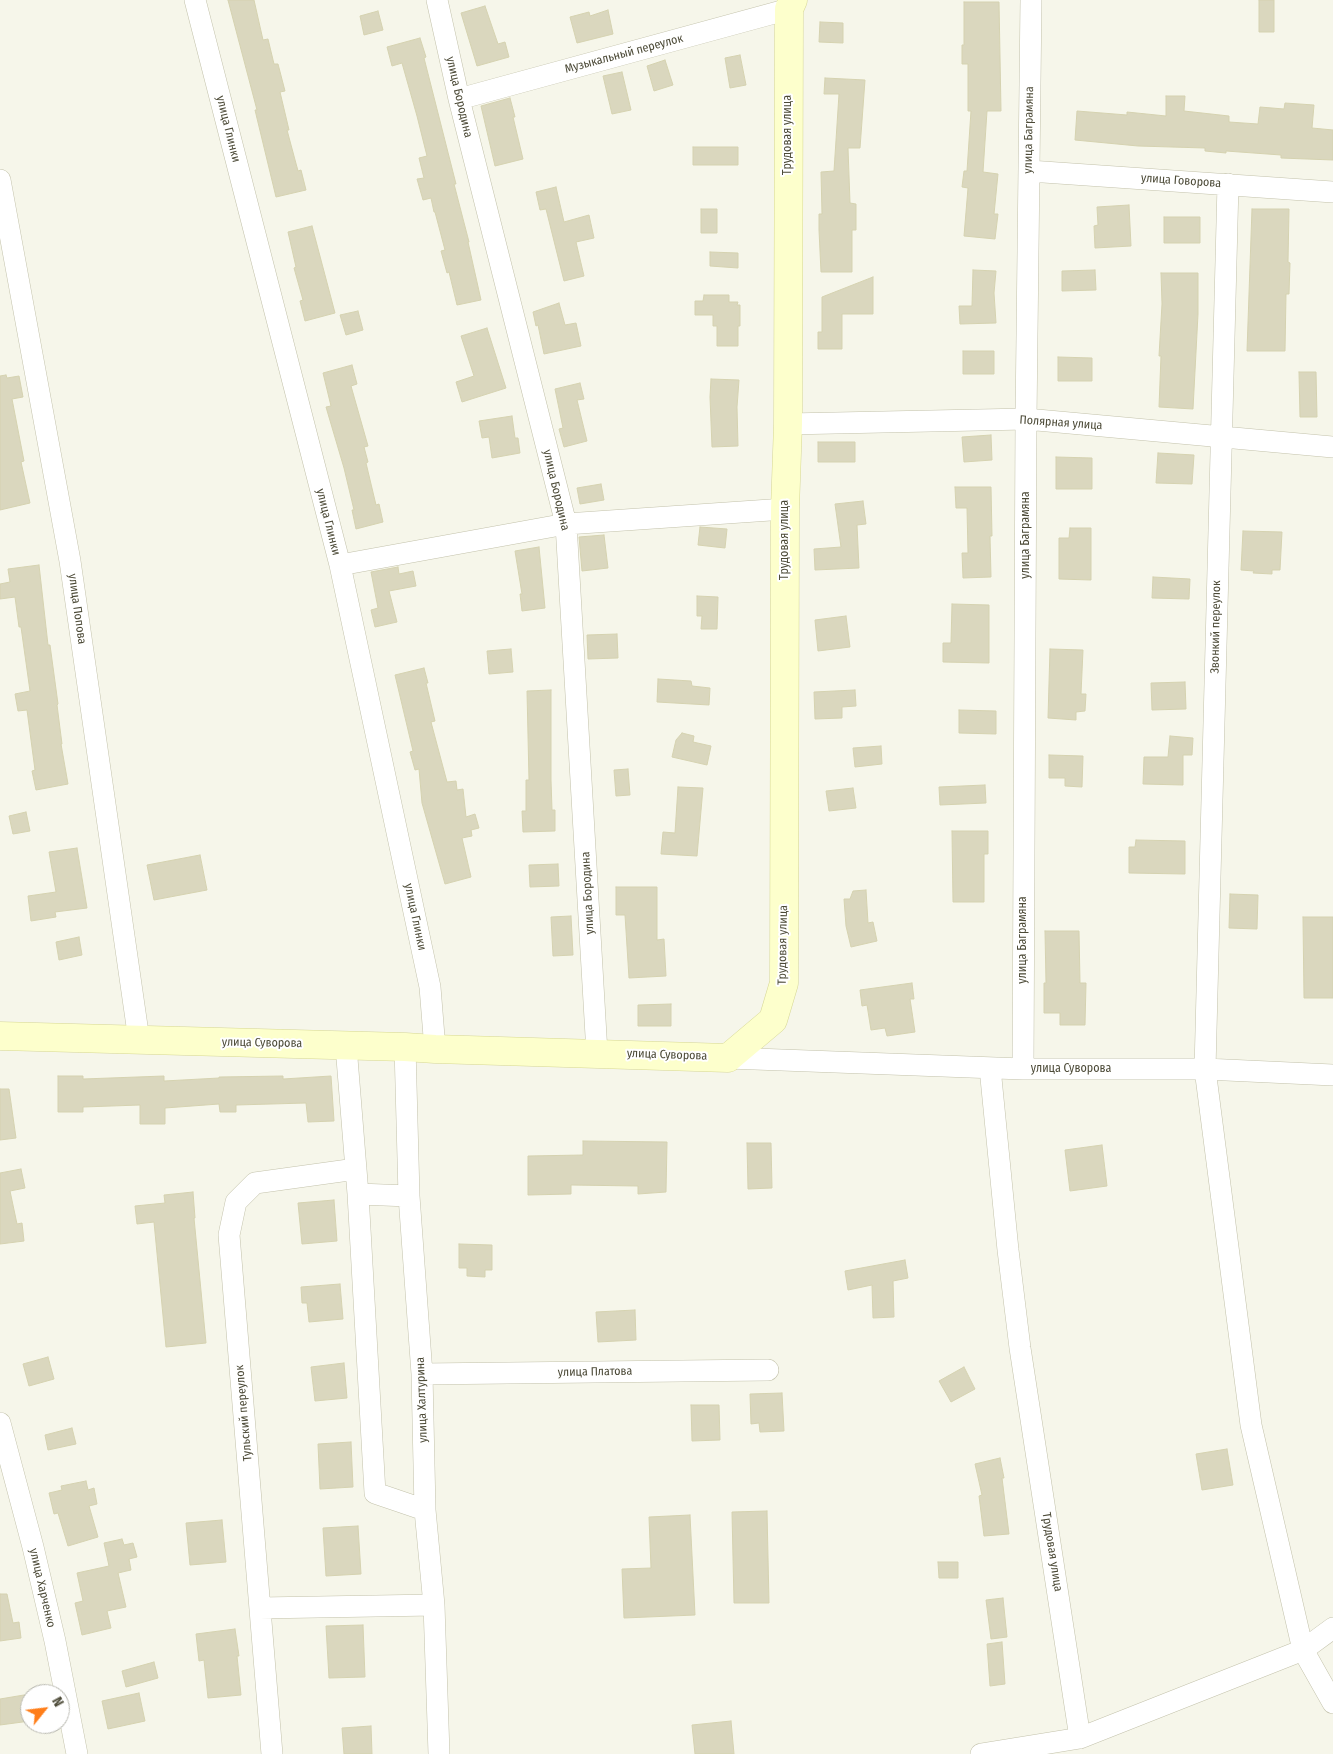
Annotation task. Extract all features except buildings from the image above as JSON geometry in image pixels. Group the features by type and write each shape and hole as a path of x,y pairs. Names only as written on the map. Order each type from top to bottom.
{"main road":[{"name":"Трудовая улица","path":"728,1058 773,1020 784,982 785,509 788,424 791,5"},
{"name":"улица Суворова","path":"0,1036 597,1052 728,1058"}],"street":[{"name":"улица Глинки","path":"195,0 340,566 430,987 435,1049"},
{"name":"улица Бородина","path":"437,0 459,99 566,524 597,1052"},
{"name":"улица Баграмяна","path":"1023,1069 1026,419 1031,0"},
{"name":"Музыкальный переулок","path":"459,99 791,5"},
{"name":"улица Говорова","path":"1029,171 1333,192"},
{"name":"улица Попова","path":"0,180 70,561 138,1040"},
{"name":"Звонкий переулок","path":"1228,184 1205,1069 1251,1425 1303,1650"},
{"name":"Полярная улица","path":"788,424 1026,419 1333,447"},
{"path":"340,566 566,524 785,509"},
{"path":"346,1046 358,1194 374,1493 425,1510"},
{"name":"улица Халтурина","path":"405,1047 409,1196 422,1374 425,1510 434,1605 439,1754"},
{"name":"улица Суворова","path":"728,1058 1023,1069 1205,1069 1333,1075"},
{"name":"Трудовая улица","path":"990,1068 1020,1348 1080,1738"},
{"name":"Тульский переулок","path":"272,1754 229,1235 236,1202 255,1182 356,1169"},
{"path":"358,1194 409,1196"},
{"name":"улица Платова","path":"422,1374 768,1370"},
{"name":"улица Харченко","path":"0,1423 33,1547 55,1640 77,1754"},
{"path":"260,1608 434,1605"},
{"path":"981,1754 1080,1738 1303,1650 1333,1628"},
{"path":"1303,1650 1333,1703"}]}
